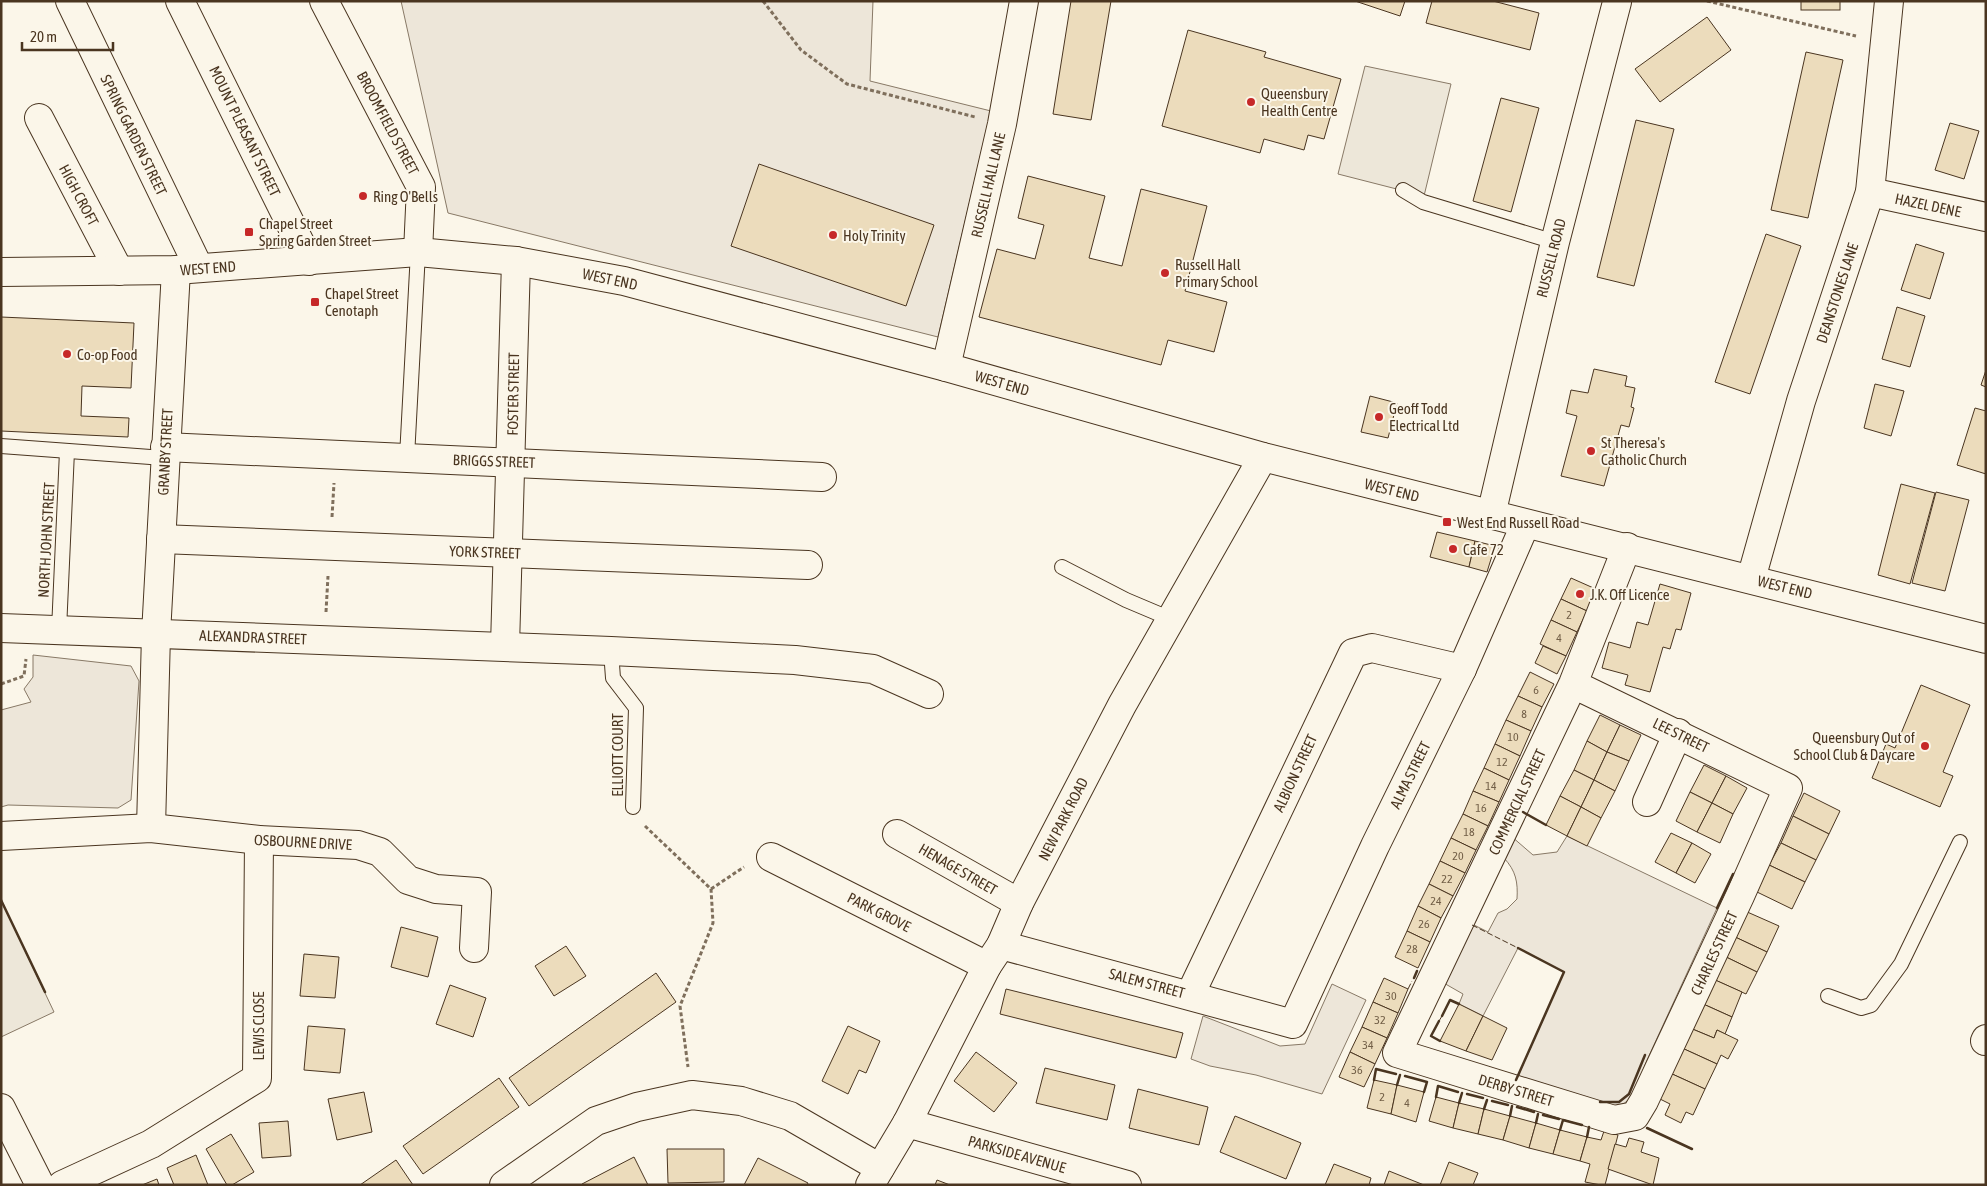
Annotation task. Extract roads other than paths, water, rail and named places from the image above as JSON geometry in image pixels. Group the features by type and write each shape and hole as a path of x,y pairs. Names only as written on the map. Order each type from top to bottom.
{"street":[{"name":"SPRING GARDEN STREET","path":"70,1 187,269"},
{"name":"MOUNT PLEASANT STREET","path":"180,1 309,261"},
{"name":"BROOMFIELD STREET","path":"324,1 422,187 418,252"},
{"name":"RUSSELL HALL LANE","path":"946,367 1002,124 1024,1"},
{"name":"DEANSTONES LANE","path":"1751,579 1801,401 1870,192 1889,1"},
{"name":"RUSSELL ROAD","path":"1491,515 1555,242 1620,2"},
{"name":"HIGH CROFT","path":"39,118 119,271"},
{"name":"HAZEL DENE","path":"1870,192 1986,217"},
{"name":"WEST END","path":"1,272 187,269 418,252 516,261 624,281 946,367 1262,457 1525,525 1627,547 1986,639"},
{"name":"FOSTER STREET","path":"505,646 516,261"},
{"name":"GRANBY STREET","path":"156,634 165,453 187,269"},
{"name":"BRIGGS STREET","path":"165,453 407,457 822,476"},
{"name":"NEW PARK ROAD","path":"875,1176 907,1123 1122,705 1262,457"},
{"name":"ALMA STREET","path":"1293,1024 1375,846 1462,669 1525,525"},
{"name":"YORK STREET","path":"162,539 808,565"},
{"name":"COMMERCIAL STREET","path":"1397,1053 1573,684 1627,547"},
{"name":"ALEXANDRA STREET","path":"1,628 505,646 795,660 873,669 929,694"},
{"path":"150,828 156,634"},
{"name":"ALBION STREET","path":"1190,995 1353,653 1372,648 1462,669"},
{"name":"LEE STREET","path":"1573,684 1678,733 1788,788"},
{"path":"1647,802 1678,733"},
{"name":"CHARLES STREET","path":"1635,1116 1644,1101 1740,896 1788,788"},
{"name":"OSBOURNE DRIVE","path":"1,836 150,828 259,840 358,844 380,852 408,880 436,889 477,892 474,948"},
{"name":"HENAGE STREET","path":"897,834 1019,903"},
{"name":"LEWIS CLOSE","path":"62,1185 151,1144 257,1078 259,840"},
{"name":"PARK GROVE","path":"771,858 994,955"},
{"name":"SALEM STREET","path":"994,955 1190,995 1293,1024"},
{"name":"DERBY STREET","path":"1397,1053 1614,1120 1635,1116"},
{"path":"504,1185 596,1121 637,1107 692,1095 741,1101 790,1116 875,1176"},
{"path":"1,1108 40,1185"},
{"name":"PARKSIDE AVENUE","path":"907,1123 1126,1185"}],"lane":[{"path":"1403,190 1423,202 1555,242"},
{"path":"407,457 418,252"},
{"path":"1,446 67,451 165,453"},
{"name":"NORTH JOHN STREET","path":"59,630 67,451"},
{"path":"1062,567 1126,600 1171,619"},
{"name":"ELLIOTT COURT","path":"611,651 613,678 636,708 633,806"},
{"path":"1828,996 1861,1008 1871,1004 1902,964 1960,842"}],"place":[{"name":"Queensbury Health Centre","path":"1251,102"},
{"name":"Ring O'Bells","path":"363,196"},
{"name":"Chapel Street Spring Garden Street","path":"249,232"},
{"name":"Holy Trinity","path":"833,235"},
{"name":"Russell Hall Primary School","path":"1165,273"},
{"name":"Chapel Street Cenotaph","path":"315,302"},
{"name":"Co-op Food","path":"67,354"},
{"name":"Geoff Todd Electrical Ltd","path":"1379,417"},
{"name":"St Theresa's Catholic Church","path":"1591,451"},
{"name":"West End Russell Road","path":"1447,522"},
{"name":"Cafe 72","path":"1453,549"},
{"name":"J.K. Off Licence","path":"1580,594"},
{"name":"Queensbury Out of School Club & Daycare","path":"1925,746"}]}
